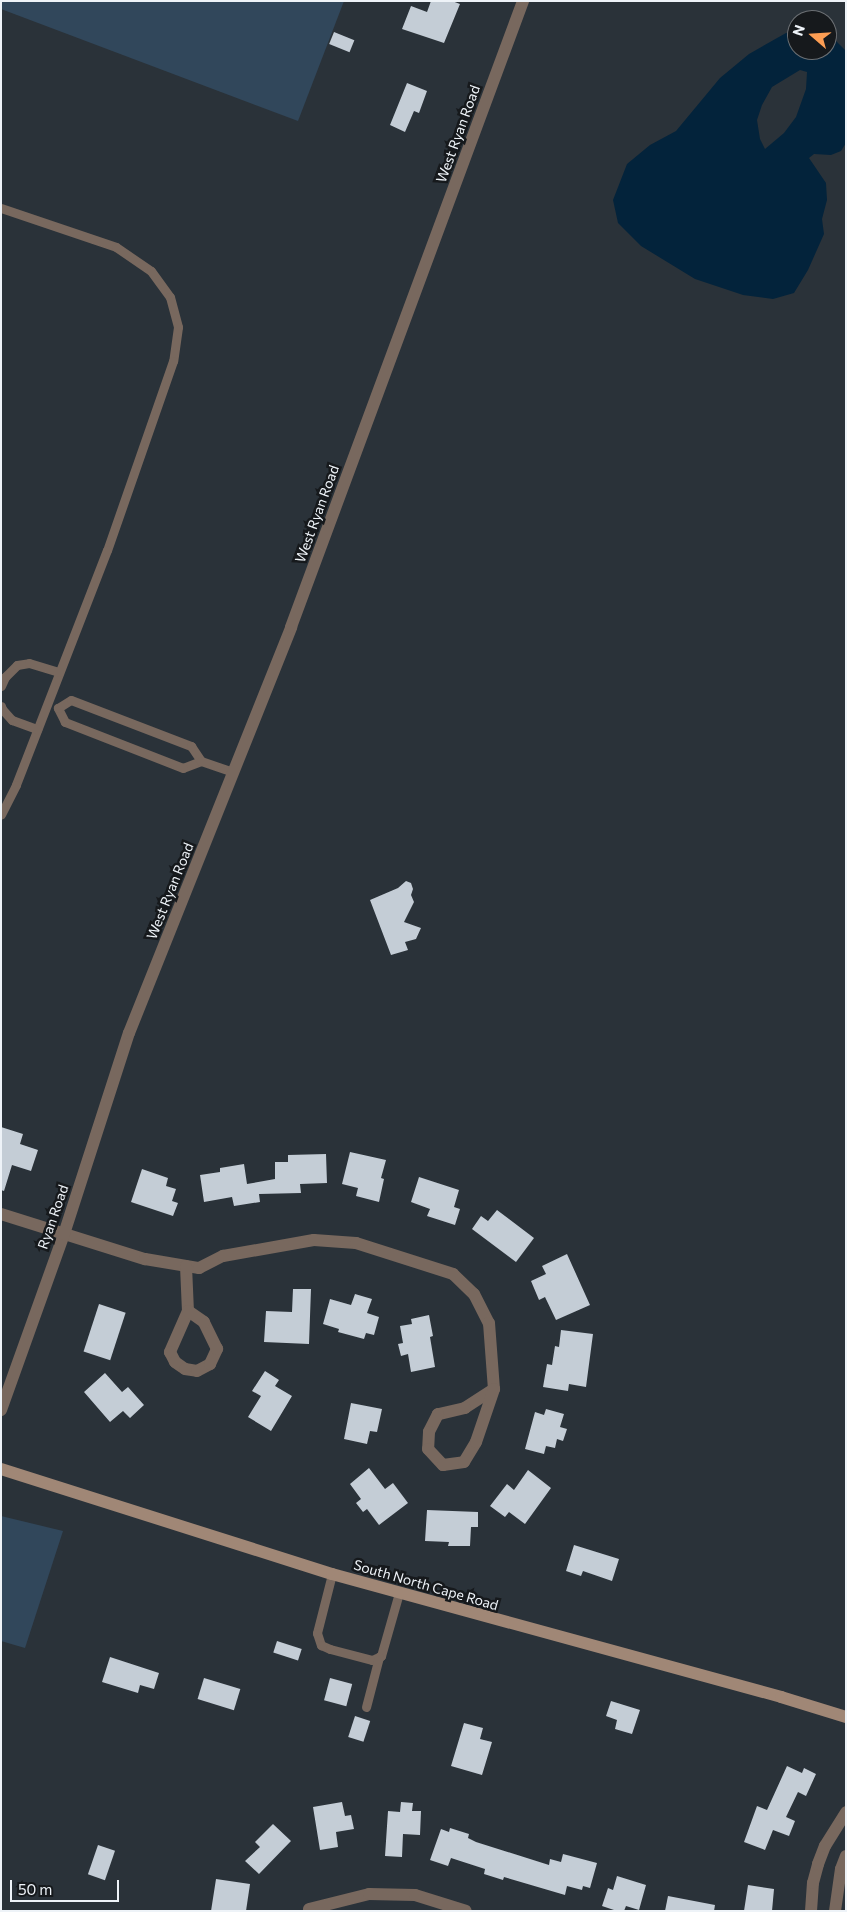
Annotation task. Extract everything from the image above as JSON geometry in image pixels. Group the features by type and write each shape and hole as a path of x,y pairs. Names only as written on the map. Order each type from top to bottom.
{"main road":[{"name":"South North Cape Road","path":"1,1468 332,1574 781,1697 846,1717"}],"street":[{"name":"West Ryan Road","path":"130,1033 291,627 523,1"},
{"name":"Ryan Road","path":"1,1410 64,1234 130,1033"},
{"path":"1,1214 145,1259 198,1268 222,1256 314,1240 356,1242 453,1274 474,1294 489,1323 494,1389 476,1442 464,1462 443,1465 428,1449 428,1432 438,1414 464,1408 494,1389"},
{"path":"186,1266 188,1311 170,1352 175,1362 185,1369 197,1371 210,1364 217,1349 204,1322 188,1311"},
{"path":"811,1911 813,1883 818,1864 825,1846 846,1812"},
{"path":"835,1911 841,1870 846,1856"},
{"path":"309,1909 369,1894 415,1895 450,1909 466,1911"}],"lane":[{"path":"1,208 116,247 152,271 170,297 178,327 173,361 107,550 46,703 16,785 1,814"},
{"path":"1,686 5,677 17,665 29,664 59,672"},
{"path":"58,708 71,700 192,746 201,761 233,772"},
{"path":"46,703 58,708 65,722 183,768 201,761"},
{"path":"1,706 2,710 12,720 37,729"},
{"path":"332,1574 317,1633 318,1640 322,1645 330,1649 372,1660 379,1658"},
{"path":"366,1707 399,1593"}],"shaded area":[{"path":"1,1 344,1 298,121 1,9"},
{"path":"787,33 787,60 837,60 837,42 846,51 846,143 841,151 831,155 814,154 809,158 826,183 827,200 822,219 824,234 808,270 794,293 773,299 743,295 695,279 641,246 618,223 613,200 627,164 650,145 676,131 720,78 749,54","holes":["800,70 807,72 806,89 796,117 784,133 765,149 760,139 757,120 762,105 772,87"]},
{"path":"1,1516 63,1531 25,1648 1,1641"}],"building":[{"path":"431,1 452,1 460,4 444,43 402,29 411,6 427,12"},
{"path":"334,32 354,40 350,52 329,44"},
{"path":"407,83 427,91 419,113 414,111 405,132 390,125"},
{"path":"406,881 411,883 413,889 411,895 414,902 404,922 421,928 416,939 405,942 408,950 391,955 370,900 398,888"},
{"path":"1,1127 23,1134 20,1144 38,1150 31,1171 12,1165 4,1191 1,1190"},
{"path":"350,1152 386,1160 381,1178 384,1179 379,1202 356,1196 358,1188 342,1184"},
{"path":"326,1154 327,1183 300,1184 301,1193 259,1194 260,1202 234,1206 232,1197 204,1202 200,1175 220,1172 220,1168 244,1164 247,1184 275,1179 275,1162 288,1162 288,1155"},
{"path":"142,1169 168,1178 166,1186 176,1189 172,1201 178,1203 173,1216 131,1202"},
{"path":"419,1177 459,1190 454,1207 460,1209 455,1225 427,1216 430,1209 411,1202"},
{"path":"497,1210 534,1238 516,1262 472,1229 481,1216 488,1221"},
{"path":"567,1254 590,1305 556,1320 545,1297 539,1300 531,1281 546,1274 542,1266"},
{"path":"293,1289 311,1289 309,1344 264,1342 266,1311 292,1312"},
{"path":"355,1294 372,1299 367,1313 379,1317 374,1335 366,1333 364,1339 338,1332 339,1329 323,1324 330,1299 351,1305"},
{"path":"99,1304 126,1313 110,1360 84,1352"},
{"path":"429,1315 433,1336 430,1337 435,1367 411,1372 408,1354 401,1356 398,1344 403,1343 400,1326 412,1324 411,1319"},
{"path":"561,1330 593,1334 586,1387 569,1384 568,1391 543,1387 547,1364 552,1365 555,1346 559,1347"},
{"path":"265,1371 279,1380 275,1386 292,1396 271,1431 248,1417 261,1396 252,1391"},
{"path":"105,1373 122,1392 128,1387 144,1405 130,1418 123,1411 110,1422 84,1392"},
{"path":"351,1403 382,1409 377,1432 370,1431 367,1444 344,1439"},
{"path":"546,1409 564,1414 560,1427 567,1429 563,1441 557,1439 555,1448 546,1446 544,1454 525,1449 535,1412 544,1415"},
{"path":"369,1468 385,1489 393,1483 408,1503 379,1525 367,1509 363,1512 356,1503 361,1499 350,1484"},
{"path":"528,1470 551,1488 525,1524 509,1512 505,1517 490,1506 507,1484 514,1490"},
{"path":"427,1510 478,1512 478,1527 471,1527 470,1546 448,1546 449,1542 425,1541"},
{"path":"574,1545 619,1559 612,1581 583,1571 581,1576 566,1571"},
{"path":"277,1641 302,1649 298,1660 273,1652"},
{"path":"110,1657 159,1673 154,1689 140,1685 138,1693 102,1682"},
{"path":"204,1678 240,1689 234,1710 198,1699"},
{"path":"330,1678 352,1684 346,1706 324,1700"},
{"path":"611,1701 640,1710 632,1734 615,1729 617,1720 606,1716"},
{"path":"355,1716 370,1721 363,1742 348,1737"},
{"path":"464,1723 483,1728 480,1739 492,1742 482,1775 451,1766"},
{"path":"787,1766 802,1773 804,1768 816,1774 806,1796 798,1792 786,1817 795,1821 789,1836 773,1830 765,1850 744,1842 757,1806 767,1810"},
{"path":"342,1802 345,1816 351,1815 354,1829 336,1832 338,1847 320,1850 313,1807"},
{"path":"401,1802 413,1803 412,1811 421,1811 420,1835 403,1834 402,1857 385,1856 388,1811 400,1812"},
{"path":"273,1824 291,1841 259,1874 245,1861 260,1847 255,1842"},
{"path":"450,1828 469,1834 468,1838 476,1842 549,1865 550,1859 561,1862 563,1854 597,1863 590,1888 583,1886 582,1890 567,1886 565,1895 504,1877 503,1880 484,1874 485,1869 451,1858 448,1866 430,1860 441,1829 449,1832"},
{"path":"98,1845 115,1851 105,1880 88,1874"},
{"path":"617,1876 646,1885 639,1910 626,1906 624,1911 617,1911 602,1906 608,1888 613,1890"},
{"path":"216,1879 250,1884 246,1911 211,1911"},
{"path":"748,1885 774,1889 772,1911 744,1911"},
{"path":"668,1896 715,1905 714,1911 665,1911"}]}
